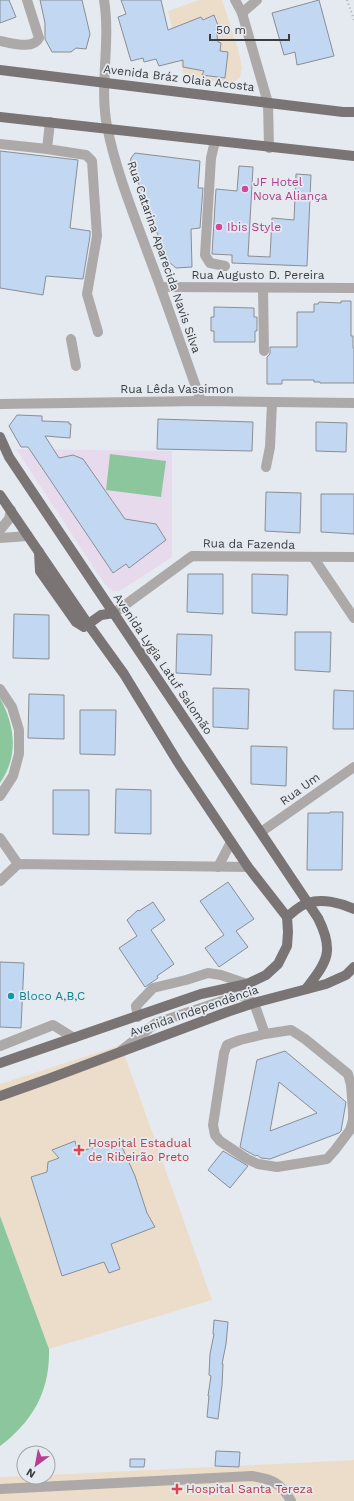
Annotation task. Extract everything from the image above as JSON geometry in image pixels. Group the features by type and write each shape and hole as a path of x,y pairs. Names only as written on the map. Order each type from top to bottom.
{"main road":[{"name":"Avenida Bráz Olaia Acosta","path":"0,70 343,112 354,112"},
{"path":"0,119 50,122 269,148 354,156"},
{"name":"Avenida Lygia Latuf Salomão","path":"0,437 8,457 308,902"},
{"path":"0,494 88,624 124,674 179,764 231,842 248,867 287,917 297,908 308,902 324,901 354,909"},
{"path":"88,624 100,615 114,613"},
{"path":"306,989 323,966 328,949 326,933 308,902"},
{"name":"Avenida Independência","path":"0,1062 201,994 247,984 266,975 278,964 287,946 287,917"},
{"name":"Avenida Independência","path":"0,1096 254,1003 326,984 346,975 354,966"}],"street":[{"path":"0,41 32,45 37,42 39,38 27,0"},
{"name":"Rua Catarina Aparecida Navis Silva","path":"104,0 106,15 104,106 107,128 122,181 201,401"},
{"path":"235,0 242,13 268,103 269,148"},
{"path":"242,13 257,0"},
{"path":"47,150 50,122"},
{"path":"215,141 211,158 205,255 210,263 225,266"},
{"path":"0,144 86,155 92,161 97,236 87,294 98,332"},
{"name":"Rua Augusto D. Pereira","path":"161,287 354,288"},
{"path":"263,288 264,351"},
{"path":"71,339 76,366"},
{"name":"Rua Lêda Vassimon","path":"0,404 201,401 354,403"},
{"path":"266,468 270,447 272,403"},
{"path":"0,530 9,519 11,510"},
{"path":"0,538 28,536"},
{"name":"Rua da Fazenda","path":"114,613 192,556 354,557"},
{"path":"313,557 354,618"},
{"path":"0,689 12,707 19,730 19,754 13,776 0,796"},
{"name":"Rua Um","path":"261,832 354,767"},
{"path":"0,838 18,864"},
{"path":"218,867 231,842"},
{"path":"0,881 18,864 248,867"},
{"path":"138,1016 136,1006 153,988 186,980 208,972 247,984"},
{"path":"120,1052 156,1023 240,995 254,1003 265,1034"},
{"path":"0,1046 52,1025 74,1038"},
{"path":"291,1030 305,1038 348,1074 351,1086 353,1120 350,1130 326,1159 277,1167 258,1164 247,1159 220,1141 215,1135 213,1126 224,1053 227,1045 265,1034 291,1030"},
{"path":"0,1489 252,1476 275,1482 286,1492 291,1501"}],"path":[{"path":"347,0 354,20"}],"shaded area":[{"path":"199,0 222,0 238,49 242,68 240,77 232,84 184,76 168,11"},
{"path":"16,449 172,451 172,557 123,589 113,591 104,583"},
{"name":"Hospital Estadual de Ribeirão Preto","path":"121,1045 212,1300 49,1349 0,1216 0,1084"},
{"name":"Hospital Santa Tereza","path":"354,1460 354,1501 0,1501 0,1477 16,1476 16,1485 56,1485 56,1475"}],"green space":[{"path":"110,454 166,461 161,497 106,490"},
{"path":"0,698 9,719 13,741 10,762 0,783"},
{"path":"0,1216 49,1349 49,1364 43,1392 37,1404 22,1426 0,1446"}],"building":[{"path":"0,0 9,0 16,17 0,23"},
{"path":"40,0 82,0 90,34 86,49 76,48 71,52 52,52 45,39 45,23"},
{"path":"121,0 161,0 168,30 201,17 203,20 214,15 219,28 216,29 218,42 221,43 220,51 228,52 225,78 202,75 204,71 183,67 183,60 159,66 156,59 144,62 143,58 131,61 118,17 126,14"},
{"path":"319,0 334,56 297,65 295,52 284,55 272,13"},
{"path":"0,151 78,160 70,228 90,231 83,279 46,276 43,295 0,288"},
{"path":"135,153 200,161 198,188 203,188 200,228 191,229 192,267 176,268 169,262 155,228 152,228 150,210 130,164 131,158"},
{"path":"239,166 253,167 248,256 270,257 272,218 294,220 296,174 311,175 307,266 232,263 232,255 212,254 216,189 237,191"},
{"path":"341,301 351,301 351,336 353,336 354,348 354,383 320,383 314,382 314,380 282,380 282,384 267,384 267,357 270,354 270,347 297,347 297,312 314,312 314,304 318,304 319,302 341,303"},
{"path":"214,307 254,308 254,317 257,317 255,342 214,342 214,331 211,331 211,317 214,317"},
{"path":"17,415 42,416 42,421 69,422 69,424 71,424 70,438 45,436 59,458 73,455 83,459 125,519 156,524 166,540 129,568 126,564 113,573 28,447 21,447 9,426"},
{"path":"158,419 253,422 252,451 157,449"},
{"path":"316,422 347,423 346,452 316,451"},
{"path":"266,492 301,493 300,533 265,531"},
{"path":"321,494 354,494 354,534 321,532"},
{"path":"188,574 223,574 223,614 187,612"},
{"path":"252,574 288,575 287,615 252,613"},
{"path":"14,614 49,615 49,659 13,658"},
{"path":"295,632 331,632 330,672 295,670"},
{"path":"177,634 212,635 211,675 176,673"},
{"path":"213,688 249,689 248,729 213,727"},
{"path":"334,690 354,691 354,729 333,729"},
{"path":"29,694 64,695 64,739 28,738"},
{"path":"80,710 116,710 115,755 80,754"},
{"path":"251,746 287,747 286,786 251,784"},
{"path":"116,789 151,790 151,834 115,833"},
{"path":"53,790 89,790 89,835 53,834"},
{"path":"343,812 342,870 307,870 308,813"},
{"path":"228,882 254,919 236,931 248,947 219,967 205,948 224,935 200,901"},
{"path":"153,902 165,920 151,930 174,964 145,987 119,948 137,936 127,920 138,910 139,911"},
{"name":"Bloco A,B,C","path":"0,962 24,963 21,1028 0,1027"},
{"path":"285,1051 346,1102 341,1131 270,1159 256,1156 240,1147 257,1060","holes":["279,1082 317,1113 270,1131"]},
{"path":"119,1140 135,1176 147,1213 155,1227 111,1244 120,1269 109,1273 104,1262 62,1276 31,1177 47,1172 48,1162 59,1158 52,1150 75,1141 78,1152"},
{"path":"223,1151 248,1166 230,1188 208,1170"},
{"path":"214,1320 228,1322 222,1364 222,1385 218,1419 207,1417 211,1376 209,1375 210,1354 214,1334"},
{"path":"216,1451 240,1452 239,1467 215,1466"},
{"path":"130,1459 145,1459 144,1467 130,1467"}],"place":[{"name":"JF Hotel Nova Aliança","path":"245,189"},
{"name":"Ibis Style","path":"219,227"},
{"name":"Bloco A,B,C","path":"11,996"},
{"name":"Hospital Estadual de Ribeirão Preto","path":"79,1150"},
{"name":"Hospital Santa Tereza","path":"177,1489"}]}
